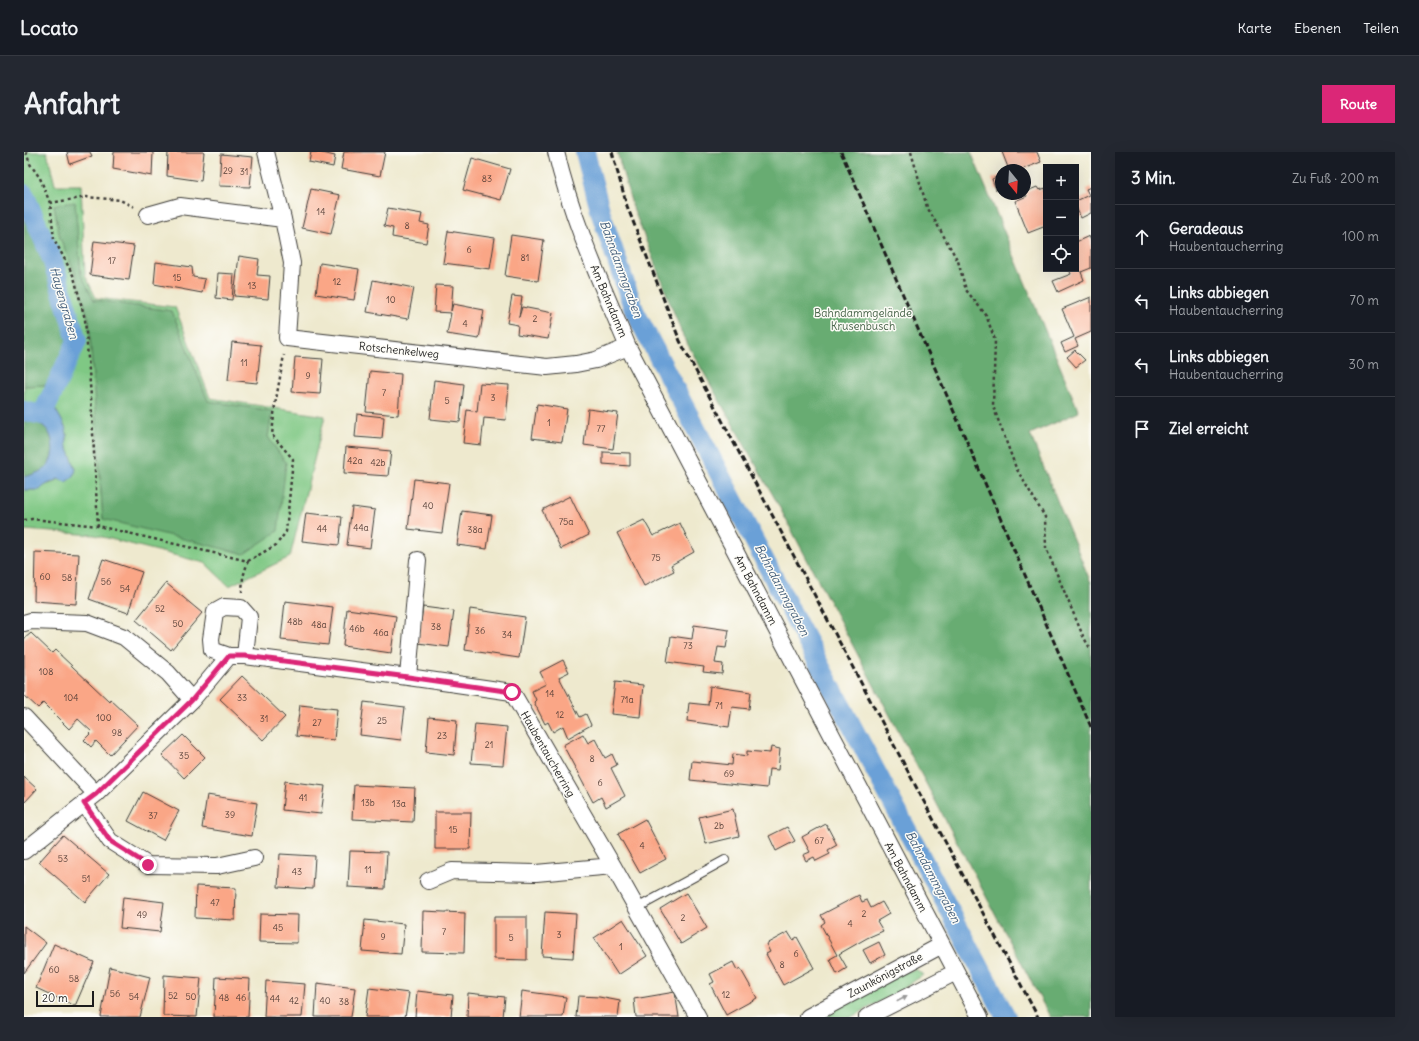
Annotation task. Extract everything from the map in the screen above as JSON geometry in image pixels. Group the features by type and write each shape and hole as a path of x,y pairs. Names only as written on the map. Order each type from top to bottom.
{"street":[{"path":"266,152 283,219 292,263 287,338"},
{"name":"Am Bahndamm","path":"556,152 582,239 628,347 980,1017"},
{"path":"148,215 180,206 283,219"},
{"name":"Rotschenkelweg","path":"287,338 547,367 596,360 628,347"},
{"path":"408,677 418,560"},
{"name":"Haubentaucherring","path":"241,608 224,607 215,612 211,639 212,650 237,656 408,677 512,692 613,866 698,1017"},
{"path":"24,852 90,799 237,656 249,617 241,608"},
{"path":"24,623 31,621 87,623 124,637 168,673 192,700"},
{"path":"24,718 90,799 110,841 148,865 217,866 254,858"},
{"path":"428,881 452,871 536,873 613,866"},
{"name":"Zaunkönigstraße","path":"808,1017 942,945"},
{"path":"867,1017 956,972"}],"lane":[{"path":"637,908 725,860"}],"path":[{"path":"26,152 30,164 40,178 50,203 54,239 74,277 84,319 91,398 98,526"},
{"path":"911,152 927,208 958,261 966,290 986,315 995,340 993,406 1016,468 1045,517 1046,548 1083,636 1091,650"},
{"path":"50,203 87,197 120,200 148,215"},
{"path":"24,520 32,519 98,526 248,561 276,545 286,532 293,459 272,435 275,405 287,338"},
{"path":"241,608 243,577 248,561"}],"green space":[{"path":"24,152 47,152 55,185 81,185 85,275 96,298 175,307 210,398 325,416 290,557 229,586 205,563 95,535 24,530 24,490 40,490 45,485 52,483 76,469 66,444 67,433 52,402 39,404 33,409 27,409 24,407 24,386 47,385 69,341 52,275 24,210","holes":["75,203 81,275 94,300 172,311 208,401 272,411 268,437 286,463 103,519 89,321 76,275 60,238 54,205"]},
{"name":"Bahndammgelände Krusenbusch","path":"617,152 971,152 1079,412 1030,434 1091,583 1091,1017 1050,1017 774,497 683,336 632,205"},
{"path":"75,202 81,274 94,300 172,311 208,401 272,411 268,437 286,463 278,531 244,554 103,519 89,321 76,275 60,238 54,205"},
{"path":"24,210 52,275 69,341 47,385 24,386"},
{"path":"24,420 36,422 45,427 51,438 53,452 49,464 45,468 38,473 24,477"},
{"path":"916,969 923,975 895,994 851,1017 820,1017 897,974"}],"water":[{"path":"52,402 67,433 66,444 76,469 74,476 66,482 58,479 40,490 24,490 24,477 38,473 49,464 53,452 53,445 49,432 45,427 32,421 24,420 24,407 27,409 33,409 39,404"}],"building":[{"path":"67,152 90,152 92,156 70,164"},
{"path":"114,152 153,152 152,176 113,169"},
{"path":"168,152 204,152 201,181 167,176"},
{"path":"311,152 335,156 333,167 309,162"},
{"path":"344,152 385,152 380,176 341,169"},
{"path":"1002,152 1037,152 1041,162 1031,166 1031,164 1007,164"},
{"path":"221,154 253,157 250,187 219,186"},
{"path":"472,158 510,169 501,200 463,190"},
{"path":"995,178 995,187 992,179"},
{"path":"1037,187 1039,190 1043,189 1043,227 1028,233 1015,201 1031,200 1031,190"},
{"path":"1091,187 1091,213 1081,218 1079,214 1079,200 1089,195 1086,189"},
{"path":"311,189 340,195 331,234 302,228"},
{"path":"388,208 422,214 420,223 429,225 426,243 392,237 393,228 384,226"},
{"path":"448,231 495,238 490,269 443,263"},
{"path":"511,235 544,240 538,281 505,276"},
{"path":"1089,236 1091,241 1091,268 1081,272 1084,280 1058,292 1053,281 1071,274 1070,272 1079,272 1079,241"},
{"path":"94,241 134,246 129,280 90,275"},
{"path":"239,256 259,259 257,275 270,276 268,299 234,296"},
{"path":"156,262 192,267 193,277 205,279 202,293 154,284"},
{"path":"320,263 359,269 354,300 316,294"},
{"path":"218,273 234,274 232,300 216,298"},
{"path":"373,280 414,288 408,319 367,312"},
{"path":"436,285 453,286 451,311 453,304 484,310 479,339 447,334 451,313 434,312"},
{"path":"512,296 522,297 519,317 522,307 553,313 548,339 517,334 518,325 507,323"},
{"path":"1091,297 1091,332 1075,339 1078,346 1065,352 1061,343 1074,337 1062,309"},
{"path":"232,342 261,345 257,383 228,380"},
{"path":"1075,350 1085,360 1076,367 1067,357"},
{"path":"295,357 323,359 320,394 292,392"},
{"path":"370,371 401,374 398,415 366,412"},
{"path":"434,380 464,384 460,422 430,419"},
{"path":"480,383 509,385 506,420 484,418 481,445 463,443 467,410 477,412"},
{"path":"537,404 567,409 562,442 532,438"},
{"path":"588,409 618,413 613,449 584,445"},
{"path":"357,414 384,417 382,439 355,437"},
{"path":"346,447 391,451 388,476 344,473"},
{"path":"603,452 630,453 630,466 603,464"},
{"path":"414,479 449,483 442,533 408,529"},
{"path":"570,496 589,535 561,549 542,510"},
{"path":"352,507 375,510 370,548 347,545"},
{"path":"462,511 492,515 487,549 457,545"},
{"path":"306,513 342,517 339,545 302,541"},
{"path":"644,520 653,536 680,523 694,552 671,565 674,571 644,586 617,533"},
{"path":"35,552 79,554 76,604 34,601"},
{"path":"103,559 142,572 128,613 89,599"},
{"path":"166,583 202,613 171,650 136,620"},
{"path":"285,601 333,607 328,645 281,640"},
{"path":"423,607 454,611 449,647 418,643"},
{"path":"347,609 396,616 391,653 343,646"},
{"path":"470,609 525,617 519,658 465,650"},
{"path":"694,625 729,630 726,648 718,647 715,663 723,664 722,674 703,672 704,667 667,662 671,636 692,639"},
{"path":"31,633 52,653 55,650 109,701 110,699 138,725 110,755 96,741 91,747 84,740 92,732 78,719 69,729 43,703 38,708 24,695 24,639"},
{"path":"563,660 569,672 559,677 580,717 586,714 591,725 568,738 563,726 553,732 548,722 545,724 534,702 536,700 532,691 546,684 540,672"},
{"path":"242,676 285,717 263,740 220,699"},
{"path":"615,682 643,685 640,717 611,714"},
{"path":"710,686 751,692 749,709 732,707 729,727 687,721 689,703 708,705"},
{"path":"364,702 405,707 401,740 360,735"},
{"path":"300,705 337,709 334,740 296,736"},
{"path":"429,717 457,720 454,755 426,752"},
{"path":"475,724 507,727 503,765 471,763"},
{"path":"583,734 588,743 595,739 605,758 612,754 617,765 611,768 625,796 606,807 601,797 593,802 563,745"},
{"path":"183,735 205,757 184,778 162,755"},
{"path":"771,747 780,749 778,770 769,769 767,788 690,780 692,761 732,765 733,754 747,756 747,751 770,753"},
{"path":"24,777 37,789 24,803"},
{"path":"285,781 325,786 321,814 282,810"},
{"path":"354,785 415,788 413,822 352,819"},
{"path":"143,792 179,811 163,840 128,821"},
{"path":"207,795 257,803 252,836 202,828"},
{"path":"733,809 739,836 706,844 699,817"},
{"path":"435,812 471,812 470,849 435,849"},
{"path":"645,819 666,859 640,873 618,834"},
{"path":"826,824 837,845 828,850 830,854 816,861 814,857 806,861 803,855 810,852 802,837"},
{"path":"787,827 795,841 776,851 769,836"},
{"path":"63,835 109,874 85,902 39,862"},
{"path":"350,851 387,852 385,889 348,887"},
{"path":"280,854 315,856 313,889 278,887"},
{"path":"196,886 236,888 235,920 195,918"},
{"path":"686,893 707,928 681,944 660,909"},
{"path":"859,895 862,902 867,900 871,908 882,902 889,914 877,921 883,931 867,938 839,954 847,968 837,974 830,959 837,955 821,925 825,922 821,915"},
{"path":"123,897 164,902 160,932 120,928"},
{"path":"423,911 465,913 464,953 422,952"},
{"path":"545,912 576,914 573,958 542,956"},
{"path":"260,914 298,915 297,943 259,942"},
{"path":"494,917 527,917 527,960 494,959"},
{"path":"623,919 647,956 618,975 594,938"},
{"path":"365,920 404,924 401,954 362,951"},
{"path":"24,926 46,943 24,973"},
{"path":"788,932 793,940 797,937 814,968 783,985 766,954 770,952 766,944"},
{"path":"879,942 885,955 870,963 863,950"},
{"path":"54,944 94,962 75,1006 36,988"},
{"path":"733,962 737,970 740,968 757,998 726,1015 710,984 714,982 710,974"},
{"path":"110,967 150,977 140,1017 101,1017"},
{"path":"164,975 201,978 197,1017 163,1016"},
{"path":"216,977 250,979 248,1017 214,1017"},
{"path":"266,981 305,984 302,1017 264,1017"},
{"path":"317,983 355,988 351,1017 315,1017"},
{"path":"369,988 409,993 405,1017 365,1017"},
{"path":"417,991 453,995 451,1017 415,1017"},
{"path":"522,991 566,997 563,1017 519,1017"},
{"path":"675,992 679,1017 636,1017 634,999"},
{"path":"468,993 505,997 503,1017 467,1017"},
{"path":"578,996 599,997 620,1001 618,1017 576,1017"}],"waterway":[{"name":"Bahndammgraben","path":"585,152 601,214 634,310 793,615 1006,1017"},
{"name":"Hayengraben","path":"24,194 52,259 77,341 42,415 24,411"}],"railway":[{"path":"612,152 627,206 680,341 1038,1017"},
{"path":"841,152 1091,727"}],"route":[{"path":"148,865 110,841 84,803 96,794 192,700 229,656 245,656 512,692"}]}
